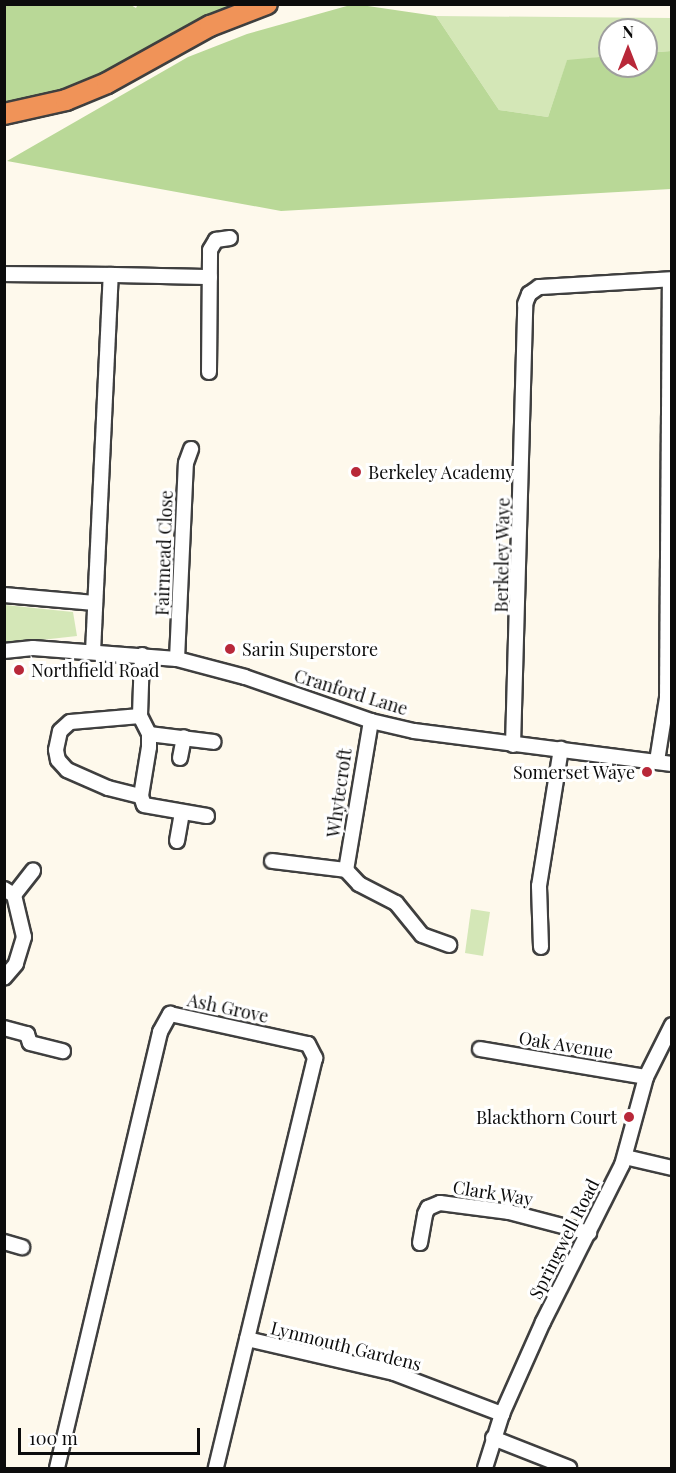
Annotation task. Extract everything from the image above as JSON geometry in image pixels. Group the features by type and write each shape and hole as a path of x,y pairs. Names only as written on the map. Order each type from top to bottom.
{"highway":[{"path":"4,114 76,96 132,70 210,26 267,4"}],"street":[{"path":"209,372 211,245 216,240 230,238"},
{"path":"4,274 210,277"},
{"path":"93,652 111,276"},
{"path":"657,761 667,698 671,280"},
{"name":"Berkeley Waye","path":"513,745 525,304 529,294 539,287 671,280"},
{"name":"Fairmead Close","path":"177,659 186,463 191,448"},
{"path":"4,595 95,603"},
{"name":"Cranford Lane","path":"4,651 33,648 57,652 93,652 177,659 245,677 371,721 513,745 672,764"},
{"name":"Cranford Lane","path":"4,661 57,652"},
{"path":"142,655 140,716 149,734 141,796 144,805 207,816"},
{"path":"140,716 70,722 60,731 56,750 58,760 67,770 108,788 141,796"},
{"name":"Whytecroft","path":"346,870 371,721"},
{"path":"149,734 214,742"},
{"path":"180,758 183,737"},
{"path":"541,947 539,886 561,749"},
{"path":"177,841 182,812"},
{"path":"272,861 346,870 359,884 396,903 422,935 449,945"},
{"path":"4,978 16,964 24,937 9,892 33,871"},
{"name":"Ash Grove","path":"57,1468 160,1032 170,1014 308,1044 315,1058 216,1468"},
{"name":"Springwell Road","path":"485,1468 502,1414 543,1322 625,1157 646,1077 672,1026"},
{"path":"4,1028 27,1034 30,1044 63,1051"},
{"name":"Oak Avenue","path":"480,1049 646,1077"},
{"path":"625,1157 672,1168"},
{"name":"Clark Way","path":"420,1243 425,1214 428,1208 440,1203 509,1212 589,1233"},
{"path":"4,1242 22,1247"},
{"name":"Lynmouth Gardens","path":"248,1339 393,1373 502,1414"},
{"path":"493,1438 569,1468"}],"green space":[{"path":"129,4 136,8 138,4 243,5 83,86 5,107 5,5"},
{"path":"354,4 436,16 499,110 548,117 567,60 598,57 598,78 658,78 658,52 671,51 671,189 281,211 7,161 188,57 247,34"},
{"path":"436,16 671,18 671,51 658,52 658,18 598,18 598,57 567,61 548,117 499,110"},
{"path":"5,605 73,612 77,636 5,644"},
{"path":"471,909 490,912 483,956 465,953"}],"place":[{"name":"Berkeley Academy","path":"356,472"},
{"name":"Sarin Superstore","path":"230,649"},
{"name":"Northfield Road","path":"19,670"},
{"name":"Somerset Waye","path":"647,772"},
{"name":"Blackthorn Court","path":"629,1117"}]}
